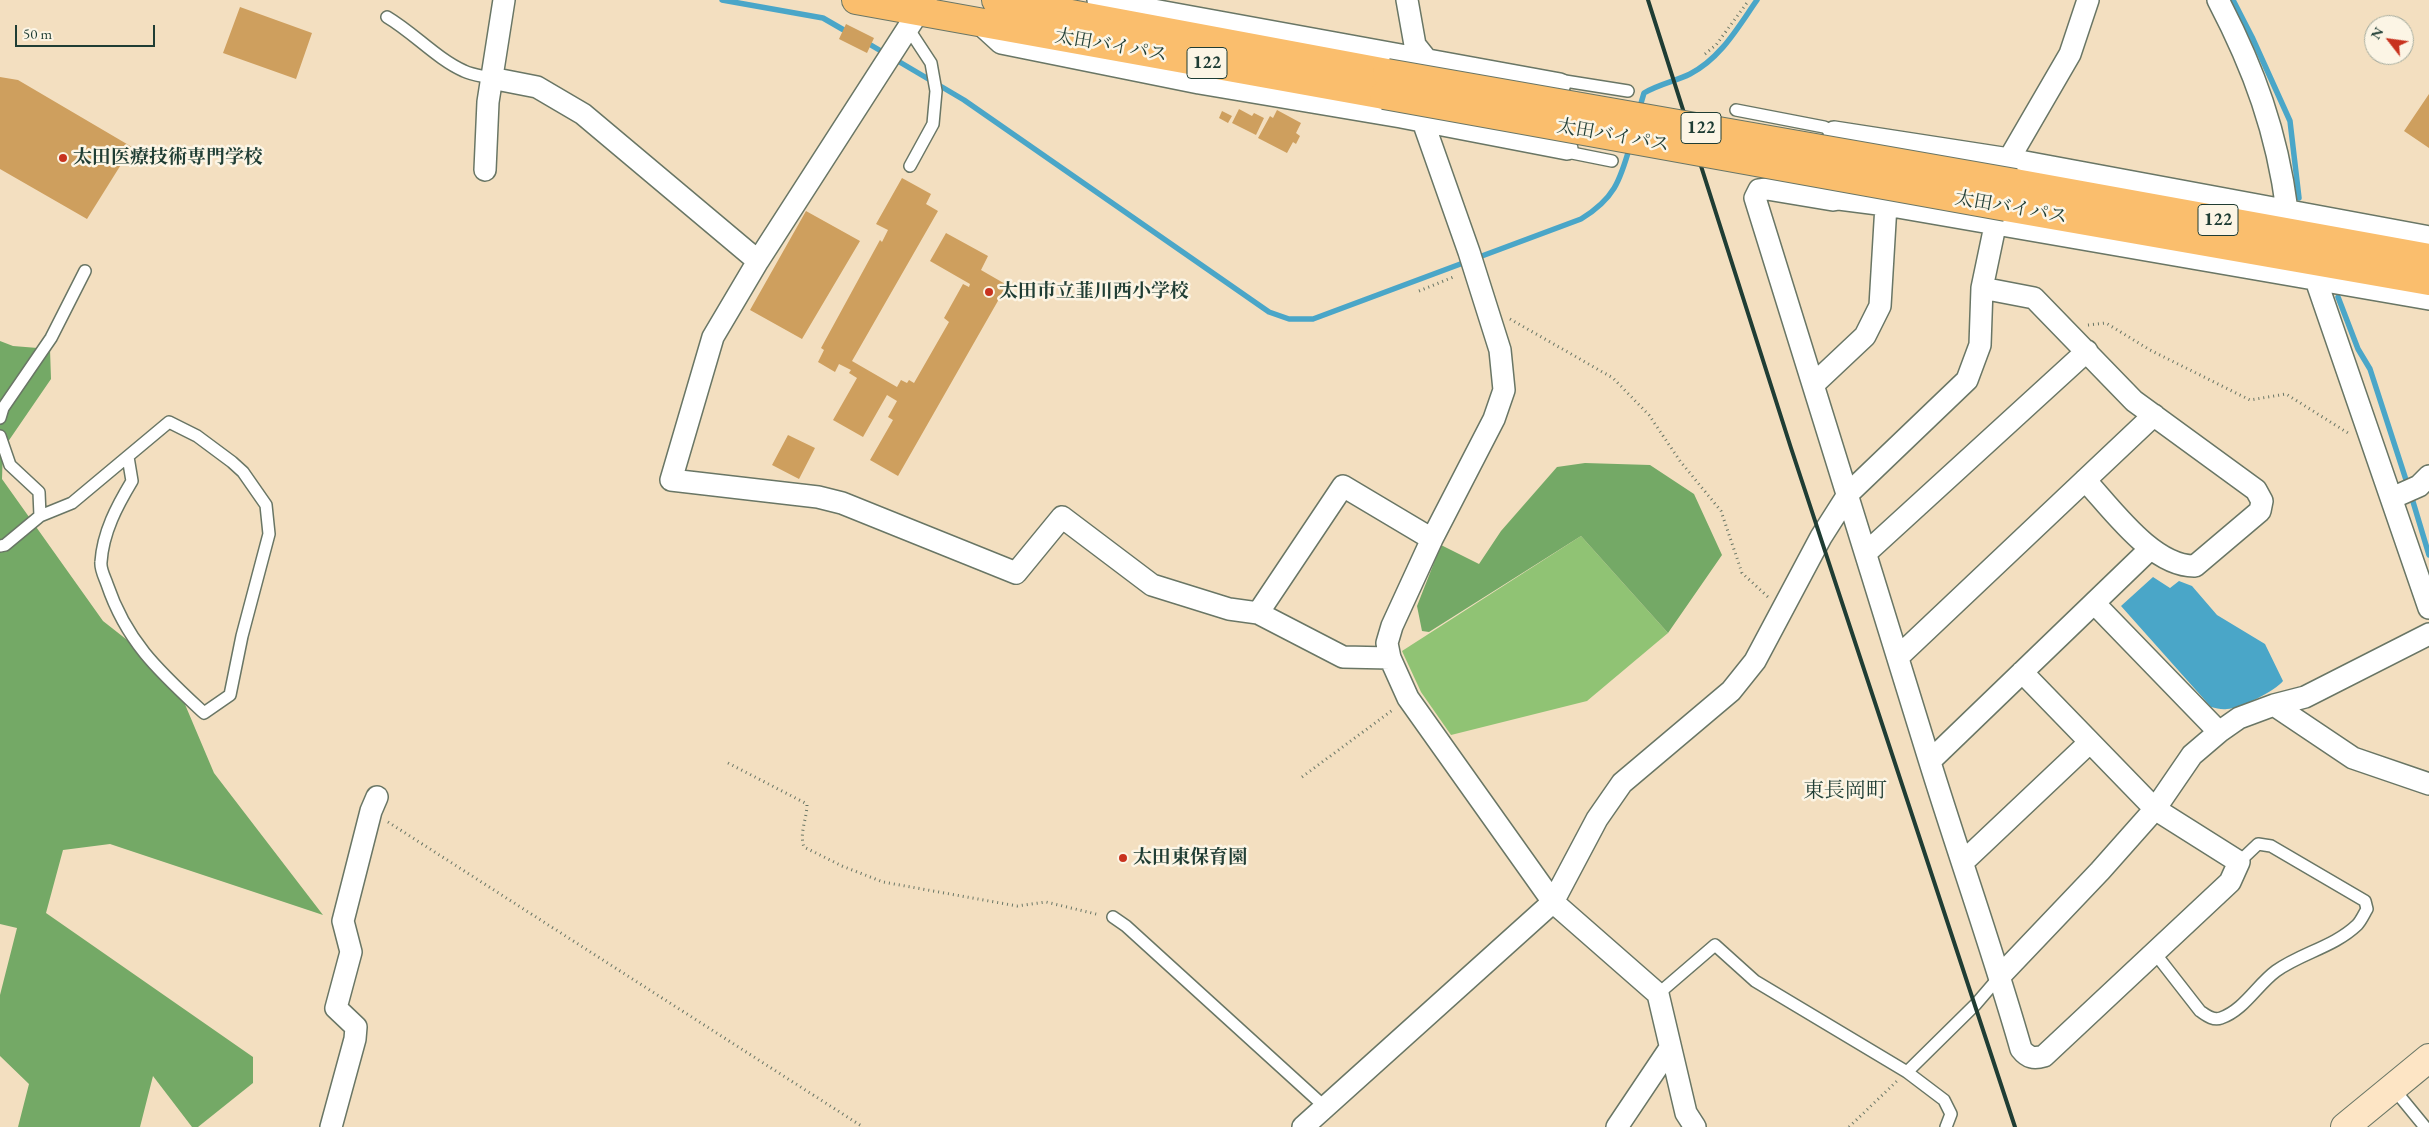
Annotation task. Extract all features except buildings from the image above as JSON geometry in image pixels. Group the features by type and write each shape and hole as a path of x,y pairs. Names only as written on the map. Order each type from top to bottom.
{"highway":[{"name":"太田バイパス","path":"856,0 918,13 1386,84 2006,194 2429,258"},
{"name":"太田バイパス","path":"1004,1 1386,84"},
{"name":"太田バイパス","path":"2006,194 2429,281"}],"main road":[{"path":"2345,1127 2429,1058"}],"street":[{"path":"485,170 488,102 504,0"},
{"path":"1098,0 1419,54 1560,84"},
{"path":"1407,0 1419,54 1405,111 1422,121 1472,262 1500,350 1504,390 1494,419 1432,539 1392,626 1387,643 1390,658 1408,698 1553,902 1658,994 1686,1113 1695,1127"},
{"path":"1303,1127 1553,902 1597,819 1622,783 1732,691 1755,661 1822,537 1849,494 1967,380 1980,345 1982,288 2006,194 2070,54 2088,0"},
{"path":"2218,0 2252,70 2270,124 2287,210"},
{"path":"918,13 758,261 713,337 671,480 818,497 842,503 1016,573 1062,517 1152,585 1230,609 1258,613 1343,657 1390,658"},
{"path":"978,22 1001,43 1199,83 1422,121 1568,149"},
{"path":"491,78 537,88 583,114 758,261"},
{"path":"1834,132 2006,194 2316,280 2429,299"},
{"path":"2022,672 2155,809 2238,862 2230,882 2044,1056 2036,1058 2027,1056 2021,1049 2000,976 1930,760 1849,494 1754,198 1759,190 1767,189 1833,200 1839,199 1886,205 2006,194 2287,210 2429,237"},
{"path":"1814,384 1865,336 1880,306 1886,205"},
{"path":"2316,280 2429,608"},
{"path":"1982,288 2034,298 2080,343 2134,401 2256,490 2262,501 2260,511 2195,566 2183,566 2150,549 2085,480"},
{"path":"1867,552 2080,343"},
{"path":"1898,656 2154,415"},
{"path":"2392,498 2418,486 2429,476"},
{"path":"1258,613 1343,486 1432,539"},
{"path":"1930,760 2150,549"},
{"path":"2094,603 2219,732"},
{"path":"2000,976 2100,871 2155,809 2192,755 2219,732 2239,718 2274,705 2305,697 2429,634"},
{"path":"2274,705 2353,758 2429,784"},
{"path":"1963,862 2089,743"},
{"path":"331,1127 355,1039 356,1027 336,1008 351,952 343,922 374,804"},
{"path":"1617,1127 1670,1048"}],"lane":[{"path":"910,166 933,124 936,91 932,63 918,13"},
{"path":"387,17 406,28 434,52 465,72 491,78"},
{"path":"1560,84 1566,81 1628,91"},
{"path":"1736,110 1824,126 1834,132"},
{"path":"1568,149 1572,153 1612,161"},
{"path":"0,418 3,408 51,338 85,271"},
{"path":"0,546 5,545 40,516 72,503 169,422 197,436 243,472 266,505 269,534 242,636 230,695 204,713 166,679 140,648 112,600 100,564 111,517 132,481 128,457"},
{"path":"0,436 10,465 39,492 40,516"},
{"path":"2154,952 2200,1011 2209,1018 2219,1019 2237,1008 2275,972 2293,960 2322,948 2357,925 2367,909 2366,901 2272,846 2258,844 2238,862"},
{"path":"1113,917 1126,926 1325,1108"},
{"path":"1658,994 1715,944 1755,981 1906,1072 1944,1100 1952,1114 1946,1127"},
{"path":"1906,1072 1976,1004 2000,976"},
{"path":"2393,1088 2425,1127"}],"path":[{"path":"1705,54 1716,45 1749,0"},
{"path":"1419,291 1472,262"},
{"path":"1486,305 1613,378 1650,415 1680,460 1721,511 1742,572 1782,609"},
{"path":"2080,343 2080,325 2106,323 2150,350 2250,400 2286,394 2375,450"},
{"path":"1302,777 1408,698"},
{"path":"728,764 806,804 807,816 801,838 804,846 842,866 883,882 1017,906 1046,902 1113,917"},
{"path":"374,804 863,1127"},
{"path":"1849,1127 1906,1072"}],"green space":[{"path":"0,341 13,346 50,349 51,379 3,449 2,479 103,621 173,676 214,773 323,915 110,844 63,850 46,913 253,1057 253,1083 198,1127 192,1127 153,1076 140,1127 18,1127 29,1084 0,1056 0,995 17,928 0,924"},
{"path":"1585,463 1650,465 1694,494 1722,555 1668,633 1581,536 1429,632 1422,631 1417,606 1441,545 1479,564 1501,531 1557,467"},
{"path":"1581,536 1668,633 1587,701 1451,735 1421,692 1402,651"}],"water":[{"path":"2153,577 2170,588 2179,581 2192,586 2217,615 2265,644 2283,681 2265,694 2241,706 2225,709 2211,707 2121,606"}],"waterway":[{"path":"722,0 823,18 849,33"},
{"path":"1639,110 1644,93 1690,74 1720,51 1757,0"},
{"path":"2233,0 2290,121 2299,198"},
{"path":"864,41 964,100 1269,312 1289,319 1313,319 1581,219 1601,204 1614,188 1623,169 1630,146"},
{"path":"2338,297 2358,349 2370,369 2408,486"},
{"path":"2411,495 2429,555"}],"railway":[{"path":"1648,0 1791,448 2015,1127"}],"place":[{"name":"太田医療技術専門学校","path":"63,158"},
{"name":"太田市立韮川西小学校","path":"989,292"},
{"name":"太田東保育園","path":"1123,858"}],"district":[{"name":"東長岡町","path":"1845,791"}]}
